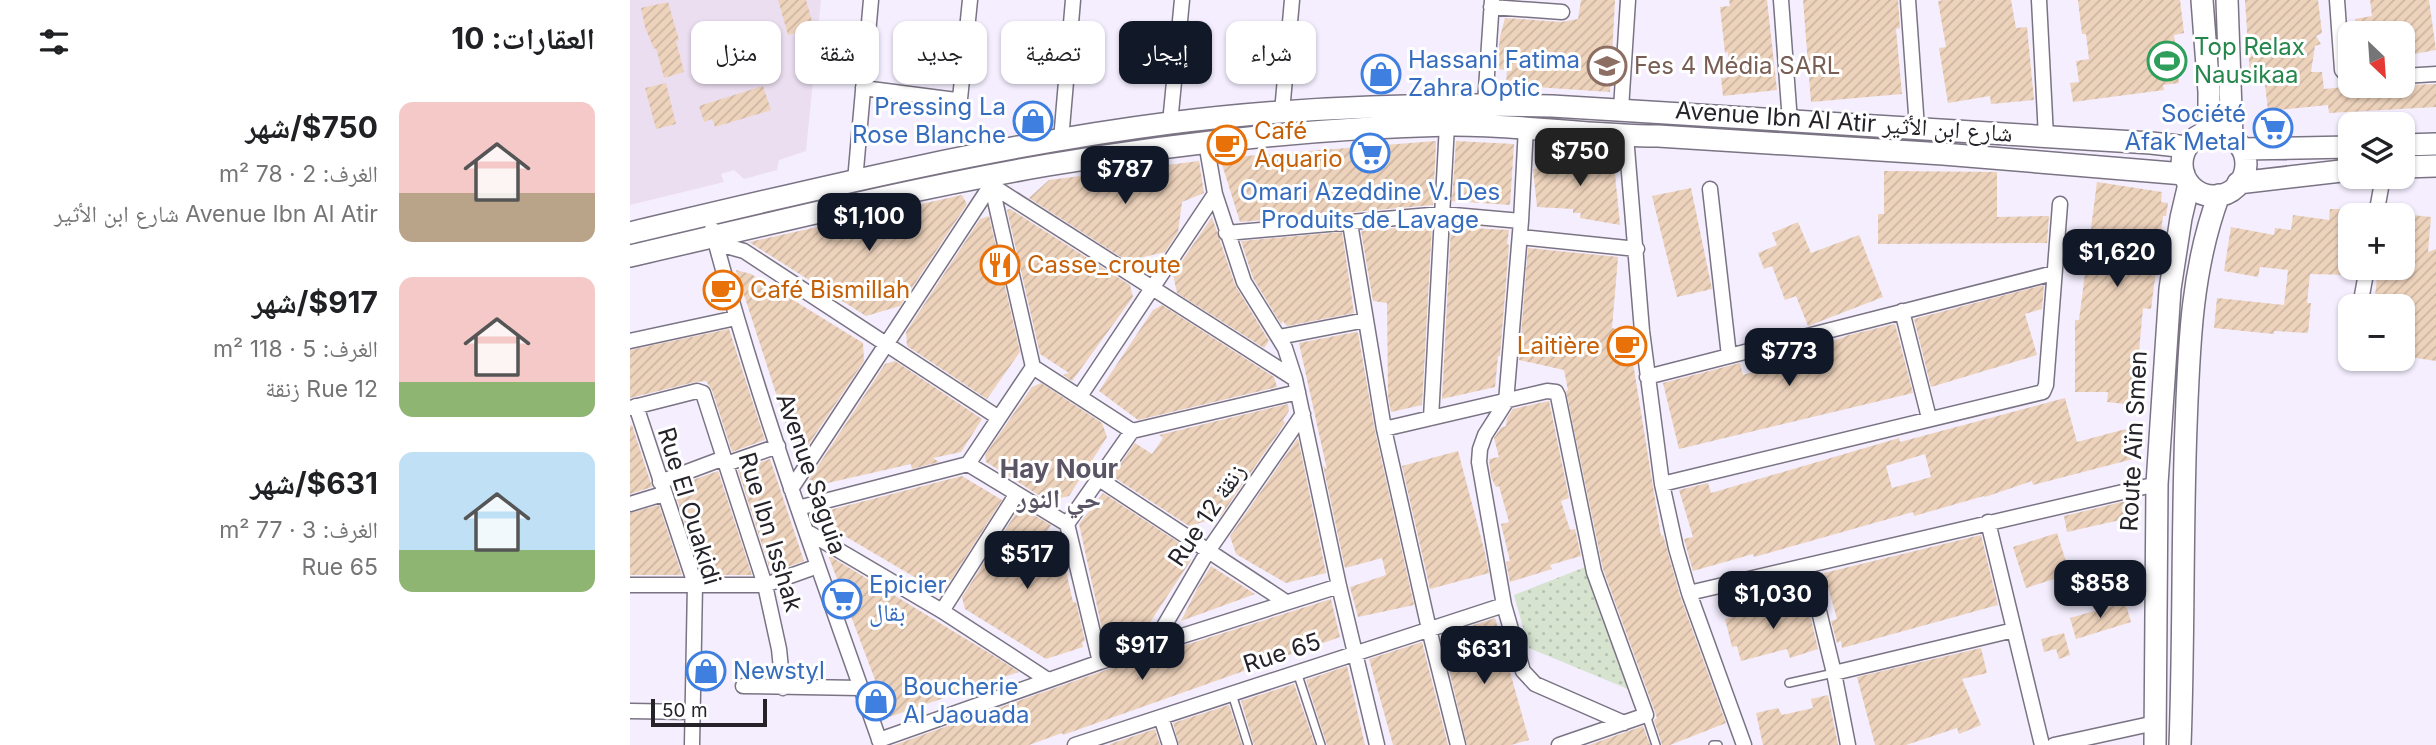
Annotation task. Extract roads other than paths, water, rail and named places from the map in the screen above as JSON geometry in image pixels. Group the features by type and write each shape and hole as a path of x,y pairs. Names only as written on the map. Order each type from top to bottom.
{"street":[{"path":"855,181 871,0"},
{"path":"863,88 960,99 970,0"},
{"path":"1060,140 1073,0"},
{"path":"1170,123 1182,0"},
{"path":"1282,112 1292,0"},
{"path":"1621,109 1628,0"},
{"path":"1781,0 1790,122"},
{"path":"1908,0 1917,128"},
{"path":"2039,0 2046,137"},
{"path":"2202,0 2209,92 2209,132"},
{"path":"2227,0 2237,143 2245,167 2238,183 2231,190 2219,195 2204,194 2187,179 2182,159 2187,147 2198,136 2209,132 2220,132 2237,143 2338,146"},
{"path":"2337,0 2338,21"},
{"path":"1485,104 1492,3 1562,12"},
{"path":"2415,75 2436,74"},
{"name":"Avenue Ibn Al Atir شارع ابن الأثير","path":"630,233 855,181 1060,140 1170,123 1282,112 1485,104 1621,109 2187,147"},
{"path":"1431,418 1447,125"},
{"name":"Avenue Ibn Al Atir شارع ابن الأثير","path":"630,256 1111,155 1282,135 1447,125 1526,127 1626,136 1943,155 2187,179"},
{"path":"1526,127 1506,402 1485,435 1479,462 1504,605 1519,662 1528,678 1535,684 1624,723"},
{"path":"1626,136 1647,377 1662,484 1689,593 1744,745"},
{"path":"1206,143 1215,194 1244,282 1285,348 1296,385 1339,586 1377,745"},
{"path":"2415,145 2436,144"},
{"path":"2415,167 2436,166"},
{"path":"2238,183 2338,171"},
{"name":"Route Aïn Smen","path":"2155,745 2157,484 2170,289 2187,179"},
{"path":"990,181 1296,385"},
{"path":"792,489 990,181"},
{"path":"990,181 1033,367 1132,431"},
{"path":"1710,189 1729,356"},
{"path":"1080,396 1215,194"},
{"name":"Route Aïn Smen","path":"2180,745 2184,470 2189,345 2203,249 2219,195"},
{"path":"1662,484 2045,391 2060,204"},
{"name":"Avenue Saguia","path":"708,214 736,318 798,508 880,743"},
{"path":"1226,233 1442,214 1521,221"},
{"path":"1350,223 1384,429 1458,745"},
{"path":"1520,237 1637,250"},
{"path":"714,240 744,251 999,418"},
{"path":"1647,377 2054,273"},
{"path":"1902,311 1929,418"},
{"path":"630,341 736,318"},
{"path":"1279,337 1366,320"},
{"path":"798,508 968,464 1033,367"},
{"path":"1067,524 1132,431 1296,385"},
{"name":"Rue Ibn Isshak","path":"633,407 702,391 765,585 779,649 783,688"},
{"path":"1384,429 1547,391 1556,392 1594,572 1646,715 1559,745"},
{"name":"Rue El Ouakidi","path":"633,407 695,584 692,745"},
{"name":"Rue 12 زنقة","path":"1153,645 1208,551 1303,414"},
{"path":"630,505 725,461 778,446"},
{"path":"968,464 1067,524 1100,662"},
{"path":"1099,479 1286,601"},
{"path":"1689,593 2157,484"},
{"path":"942,611 1016,495"},
{"path":"1988,522 2042,745"},
{"path":"806,531 942,611 1048,680"},
{"path":"630,585 765,585 818,566"},
{"path":"1808,566 1848,745"},
{"path":"880,743 1100,662 1339,586"},
{"name":"Rue 65","path":"1083,744 1354,652 1504,605"},
{"path":"1834,673 2014,630"},
{"path":"743,686 860,688"},
{"path":"630,711 692,712"},
{"path":"1161,717 1170,745"},
{"path":"2054,745 2155,723"}],"lane":[{"path":"1297,671 1321,745"},
{"path":"1790,683 1834,673"},
{"path":"1232,693 1248,745"},
{"path":"1646,715 1656,745"}],"place":[{"name":"Top Relax Nausikaa","path":"2167,61"},
{"name":"Fes 4 Média SARL","path":"1607,66"},
{"name":"Hassani Fatima Zahra Optic","path":"1381,74"},
{"name":"Pressing La Rose Blanche","path":"1033,121"},
{"name":"Société Afak Metal","path":"2273,128"},
{"name":"Café Aquario","path":"1227,145"},
{"name":"Omari Azeddine V. Des Produits de Lavage","path":"1370,153"},
{"name":"Casse_croute","path":"1000,265"},
{"name":"Café Bismillah","path":"723,290"},
{"name":"Laitière","path":"1627,346"},
{"name":"Epicier بقال","path":"842,599"},
{"name":"Newstyl","path":"706,671"},
{"name":"Boucherie Al Jaouada","path":"876,701"}],"district":[{"name":"Hay Nour حي النور","path":"1059,484"}]}
